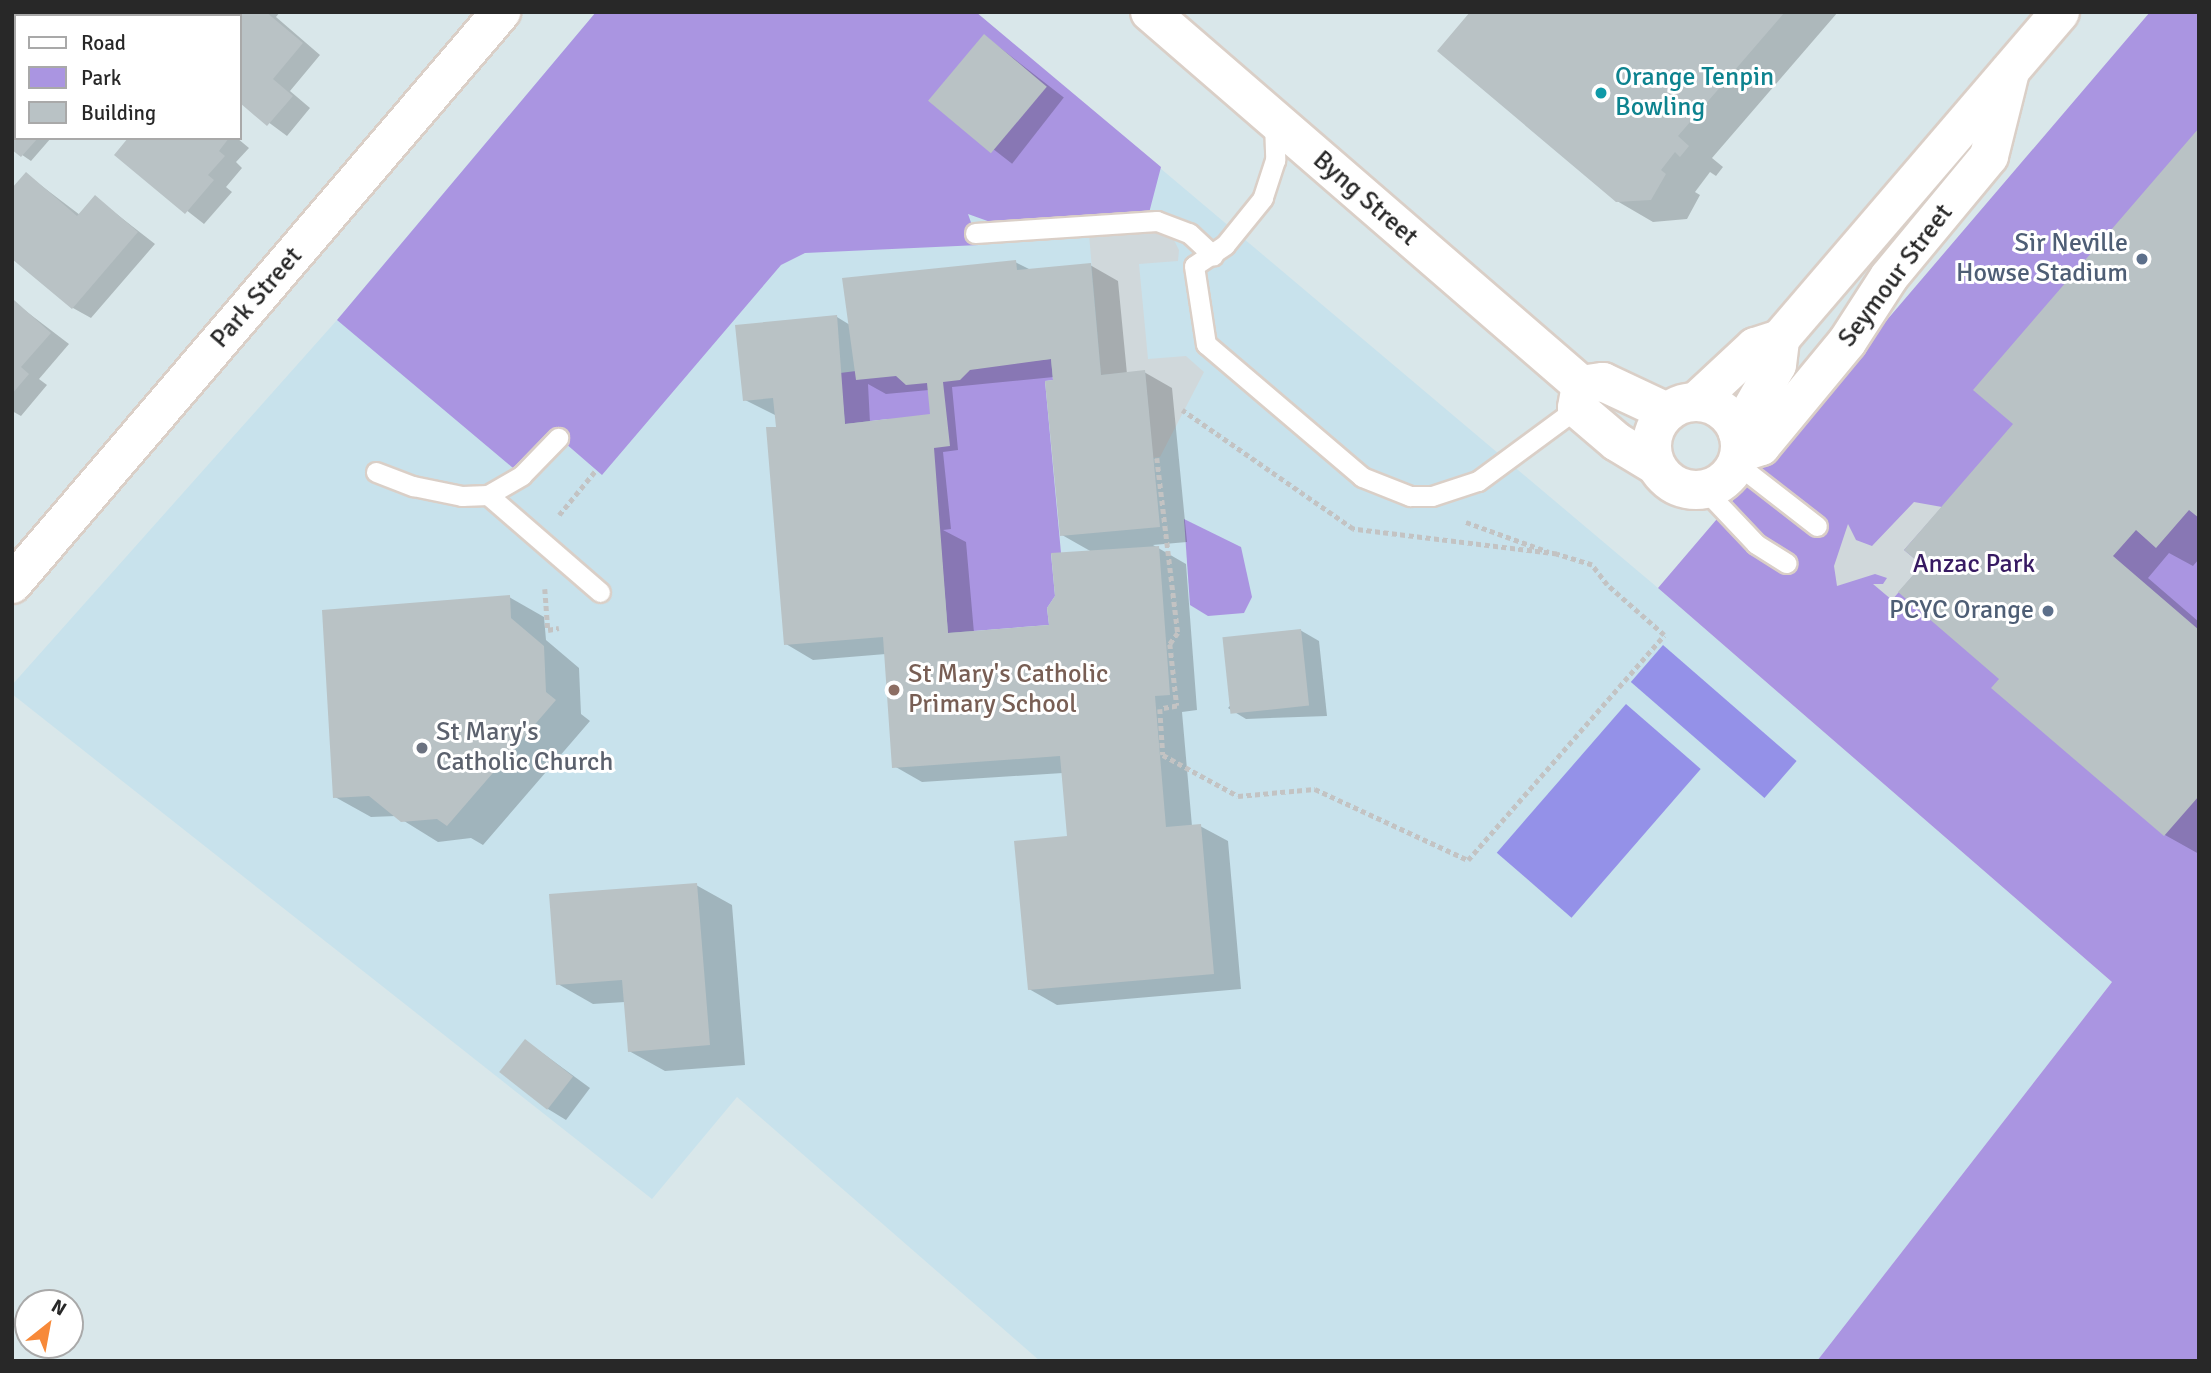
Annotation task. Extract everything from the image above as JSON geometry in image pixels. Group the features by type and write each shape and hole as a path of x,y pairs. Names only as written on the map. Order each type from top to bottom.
{"street":[{"name":"Park Street","path":"12,584 501,12"},
{"name":"Byng Street","path":"1150,12 1274,120 1579,397 1617,442 1655,465"},
{"name":"Seymour Street","path":"1682,407 1755,347 1780,339 2060,12"},
{"name":"Seymour Street","path":"1738,450 1761,446 1847,342 1889,277 1989,156 2010,72"},
{"name":"Seymour Street","path":"1738,450 1777,365 1780,339"},
{"path":"1579,397 1603,382 1682,407 1718,407 1738,450 1729,477 1705,490 1681,488 1655,465 1651,442 1682,407"}],"lane":[{"path":"1274,120 1275,160 1268,188 1243,228 1213,256 1194,266 1206,344 1362,477 1410,496 1432,496 1478,481 1579,397"},
{"path":"975,233 1157,221 1189,233 1213,256"},
{"path":"376,472 425,489 462,496 488,495 522,475 558,438"},
{"path":"1738,450 1816,526"},
{"path":"1705,490 1756,544 1787,563"},
{"path":"488,495 600,592"}],"path":[{"path":"1157,458 1178,633 1170,644 1177,706 1160,709 1163,755 1238,796 1315,789 1468,860 1664,635 1607,585 1592,565 1557,554 1353,529 1182,410"},
{"path":"556,519 596,470"},
{"path":"545,577 548,630 559,628"}],"shaded area":[{"name":"St Mary's Catholic Primary School","path":"596,12 975,12 1658,588 2112,982 1817,1361 1040,1361 737,1097 652,1199 12,694 12,685 337,320"},
{"path":"1158,230 1174,240 1179,250 1178,261 1139,264 1148,359 1186,356 1204,372 1160,457 1153,458 1145,371 1101,375 1089,234"},
{"path":"1914,502 1942,507 1904,550 1922,565 1892,600 1873,584 1883,584 1887,578 1875,574 1837,586 1834,566 1848,524 1856,540 1872,546"},
{"path":"1663,645 1797,761 1764,798 1631,682"},
{"path":"1626,704 1701,769 1571,918 1497,853"}],"green space":[{"path":"596,12 976,12 1161,167 1149,213 996,224 968,214 979,245 805,253 781,265 602,475 550,430 513,468 337,320"},
{"name":"Anzac Park","path":"2150,12 2199,12 2199,1361 1817,1361 2112,982 1658,588"},
{"path":"1051,359 1053,380 1045,381 1061,553 1051,554 1055,596 1047,608 1049,625 948,633 939,525 888,419 845,424 840,373 856,371 857,379"},
{"path":"1184,519 1241,547 1252,597 1244,613 1208,616 1190,605"}],"building":[{"path":"119,12 121,14 102,14"},
{"path":"266,12 303,43 273,79 293,96 267,126 242,105 242,14 156,14"},
{"name":"Orange Tenpin Bowling","path":"1470,12 1785,12 1678,136 1689,146 1680,157 1675,152 1661,170 1666,174 1651,200 1616,202 1437,51"},
{"path":"984,34 1047,87 991,153 928,101"},
{"path":"14,124 14,140 36,140 21,157 12,150"},
{"path":"2199,128 2199,518 2189,510 2156,548 2136,530 2113,556 2199,630 2199,796 2164,836 1991,688 1999,679 1898,592 1922,565 1904,550 2013,424 1973,390"},
{"path":"126,140 227,140 219,151 225,156 208,175 214,180 185,214 114,155"},
{"path":"26,172 77,216 95,195 138,232 72,309 12,259 12,188"},
{"path":"1016,260 1017,270 1091,263 1101,375 1145,370 1160,527 1060,536 1045,381 1053,380 1051,359 970,370 960,380 943,382 950,446 934,448 948,633 1049,625 1047,608 1055,596 1051,553 1159,546 1170,695 1155,696 1166,827 1201,824 1214,974 1028,990 1014,841 1067,836 1060,756 892,768 883,637 784,645 766,427 776,427 773,398 743,401 735,325 837,315 845,424 930,414 927,383 906,385 896,376 856,380 842,278"},
{"path":"14,300 51,333 21,367 29,374 12,394"},
{"name":"St Mary's Catholic Church","path":"510,595 511,618 544,646 546,692 556,700 447,826 437,819 401,822 369,796 333,798 322,610"},
{"path":"1301,629 1309,706 1230,714 1222,637"},
{"path":"697,883 710,1045 628,1052 622,980 556,985 549,894"},
{"path":"525,1039 573,1077 547,1110 499,1072"}],"place":[{"name":"Orange Tenpin Bowling","path":"1601,93"},
{"name":"Sir Neville Howse Stadium","path":"2142,259"},
{"name":"PCYC Orange","path":"2048,611"},
{"name":"St Mary's Catholic Primary School","path":"894,690"},
{"name":"St Mary's Catholic Church","path":"422,748"}]}
